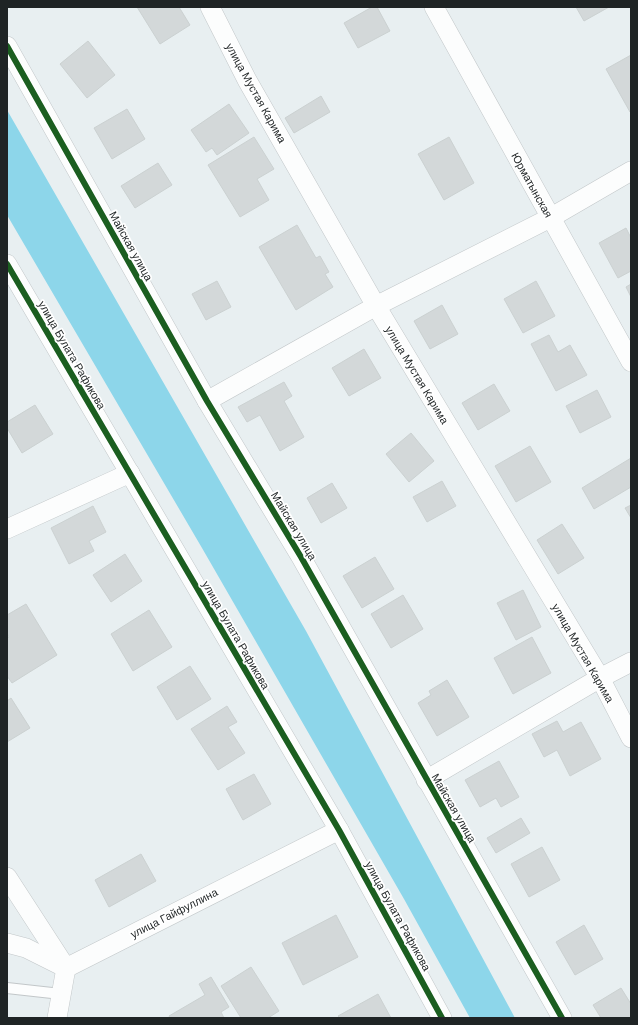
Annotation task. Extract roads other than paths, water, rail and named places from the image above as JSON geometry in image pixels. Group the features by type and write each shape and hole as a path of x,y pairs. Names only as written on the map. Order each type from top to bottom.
{"street":[{"name":"улица Мустая Карима","path":"210,7 247,80 376,306 600,678 631,738"},
{"name":"Юрматынская","path":"434,7 631,362"},
{"name":"Майская улица","path":"7,46 207,401 301,557 562,1018"},
{"path":"207,401 376,306 550,218 631,171"},
{"name":"улица Булата Рафикова","path":"7,264 339,830 442,1018"},
{"path":"7,529 130,473"},
{"path":"426,780 600,678 631,662"},
{"name":"улица Гайфуллина","path":"66,968 339,830"},
{"path":"7,877 66,968 57,1018"},
{"path":"7,943 26,948 66,968"}],"lane":[{"path":"7,988 61,994"}]}
